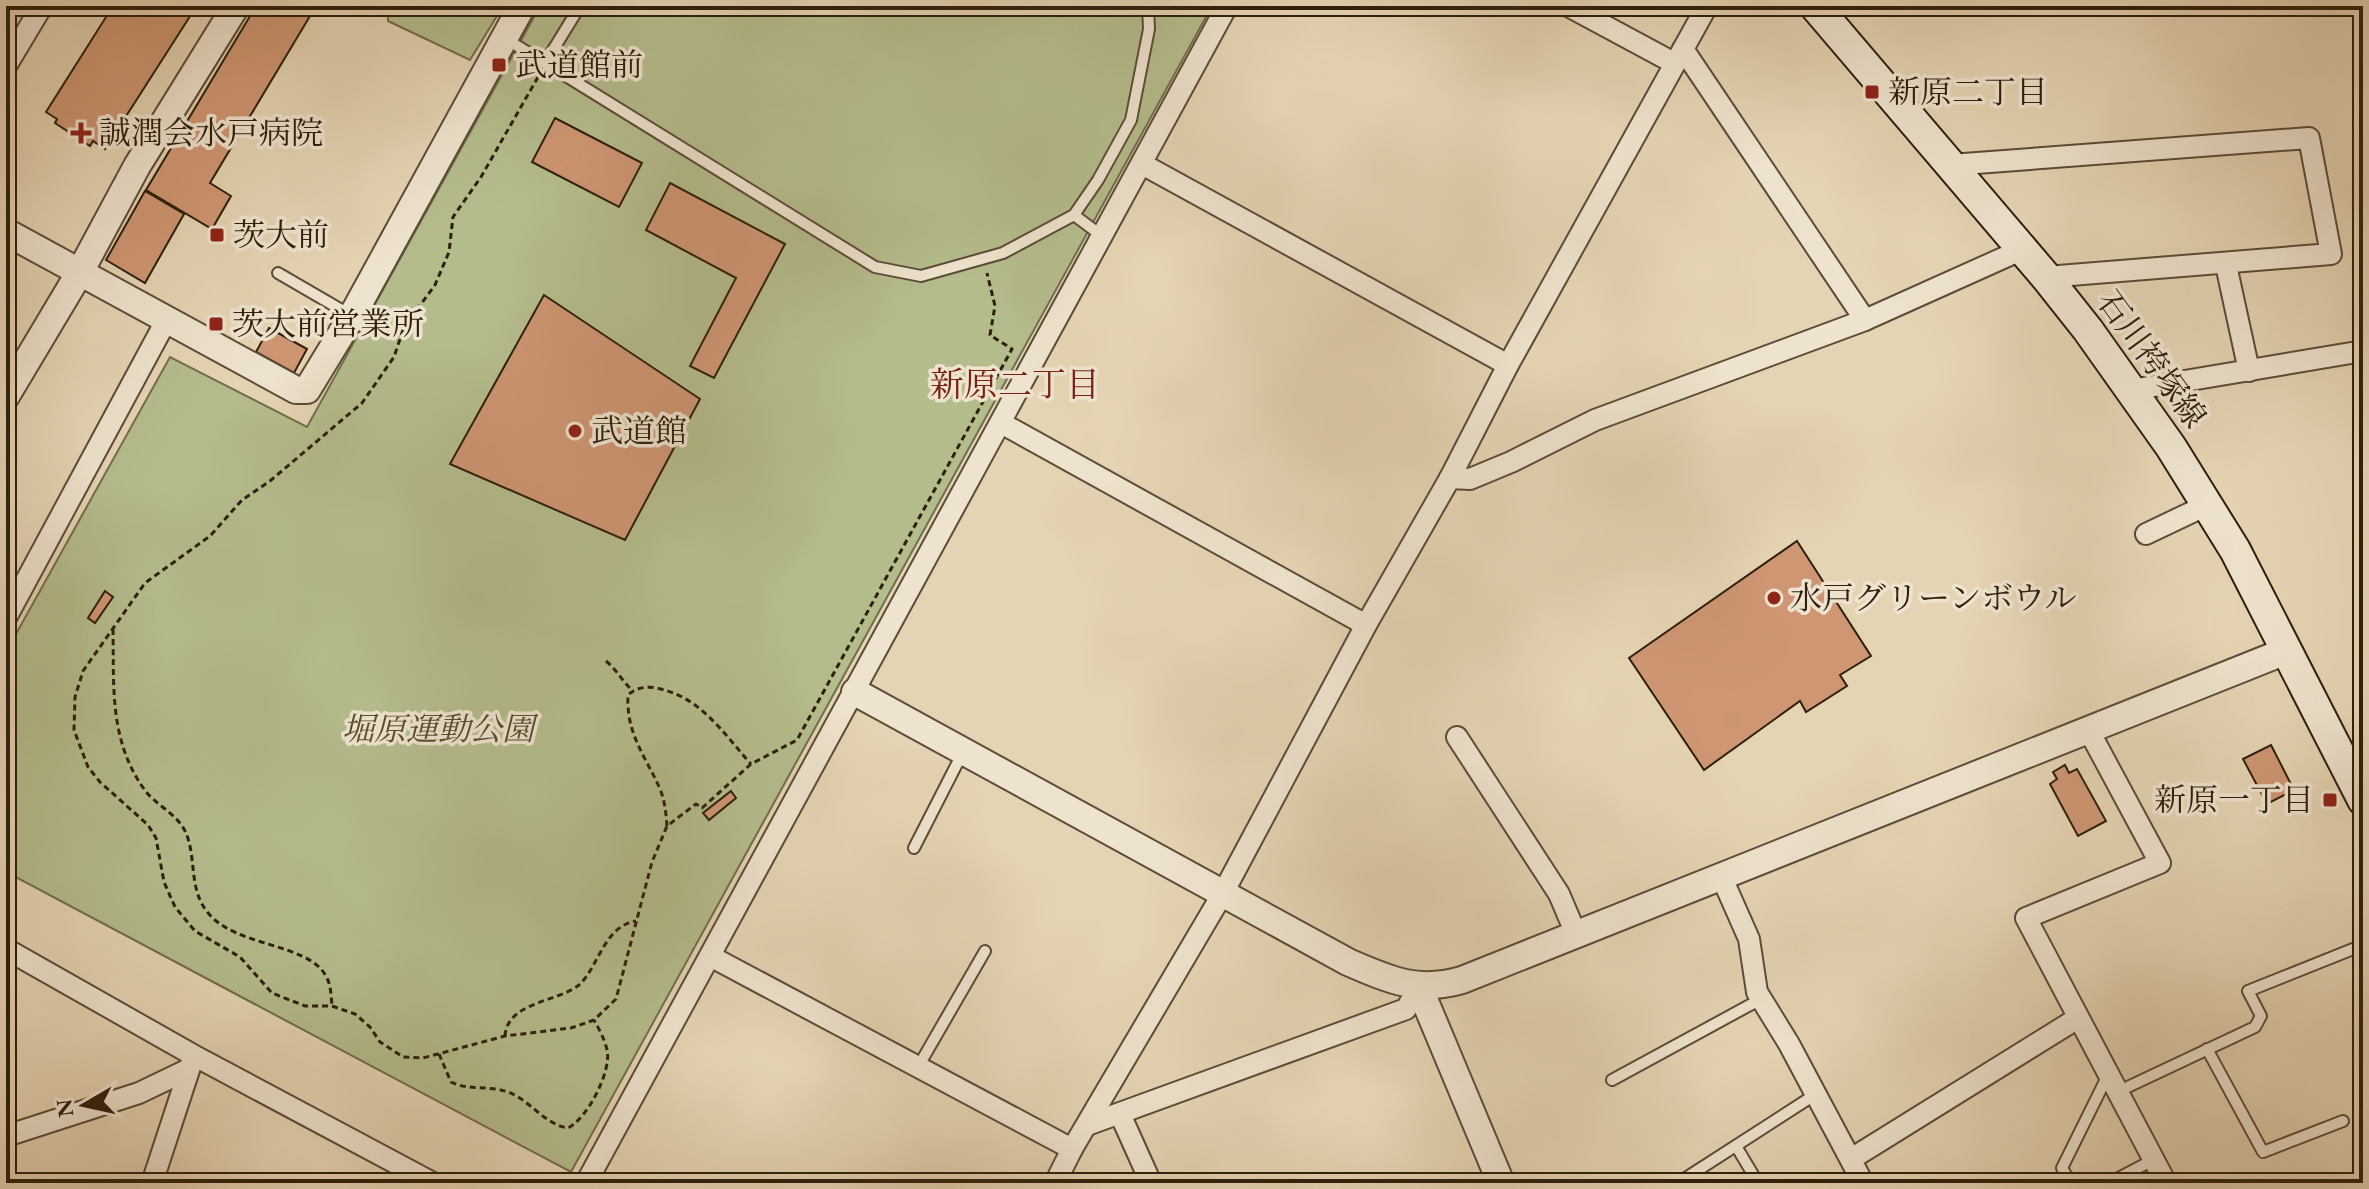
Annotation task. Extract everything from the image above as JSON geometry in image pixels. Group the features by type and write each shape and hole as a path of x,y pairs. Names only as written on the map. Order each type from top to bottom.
{"main road":[{"name":"石川袴塚線","path":"1815,6 2046,277 2131,390 2209,504 2363,800"}],"street":[{"path":"6,66 42,6"},
{"path":"6,396 80,272 137,166 236,6"},
{"path":"6,232 296,390 304,391 312,385 352,316 522,6"},
{"path":"586,1183 1227,6"},
{"path":"1568,6 1678,56 1865,320"},
{"path":"1055,1183 1223,893 1366,625 1450,478 1508,365 1707,6"},
{"path":"1950,165 2309,138 2331,254 2226,265 2046,277"},
{"path":"1142,164 1508,365"},
{"path":"1450,478 1470,479 1595,420 1865,320 2021,250"},
{"path":"2226,265 2249,371"},
{"path":"6,617 167,319"},
{"path":"2131,390 2363,351"},
{"path":"1001,423 1366,625"},
{"path":"2146,534 2209,504"},
{"path":"855,692 1348,962 1419,987 1462,980 2286,651"},
{"path":"2089,731 2160,863 2026,918 2166,1183"},
{"path":"1457,737 1559,894 1576,934"},
{"path":"1722,878 1749,939 1757,992 1863,1183"},
{"path":"6,949 191,1062 433,1183"},
{"path":"710,956 1072,1149"},
{"path":"1087,1125 1406,1009 1419,987"},
{"path":"1419,987 1501,1183"},
{"path":"1851,1159 2078,1018"},
{"path":"6,1136 139,1093 191,1062"},
{"path":"152,1183 191,1062"},
{"path":"1120,1114 1151,1183"}],"lane":[{"path":"545,63 580,6"},
{"path":"504,38 875,267 921,276 1003,253 1074,215 1098,180 1131,120 1149,29 1148,6"},
{"path":"1074,215 1102,236"},
{"path":"278,273 352,316"},
{"path":"914,848 964,751"},
{"path":"2071,1183 2062,1168 2112,1083 2207,1049 2255,1027 2261,1016 2248,991 2363,945"},
{"path":"918,1067 985,951"},
{"path":"1612,1080 1761,999"},
{"path":"2207,1049 2263,1152 2343,1121"},
{"path":"1678,1183 1816,1094"},
{"path":"1736,1146 1758,1183"},
{"path":"2109,1183 2153,1160"},
{"path":"2353,1183 2363,1179"}],"path":[{"path":"545,63 481,177 453,217 449,252 435,285 404,327 394,357 362,403 270,481 242,500 210,536 145,583 83,671 75,697 74,730 88,767 100,782 148,825 156,838 164,882 175,907 195,931 240,957 272,993 305,1006 332,1006 355,1014 370,1027 380,1042 403,1057 423,1058 505,1036 571,1028 594,1020 616,999 652,862 667,826 696,804 702,808 751,764 797,740 1012,349 990,335 995,306 984,259"},
{"path":"113,629 119,738 145,790 179,822 186,834 195,888 201,904 211,917 234,934 308,960 324,972 331,988 332,1006"},
{"path":"606,661 632,690"},
{"path":"667,826 662,792 634,740 627,710 628,695 632,690 650,687 691,700 722,729 751,764"},
{"path":"505,1036 505,1027 513,1017 577,987 600,949 628,922 636,921"},
{"path":"439,1054 451,1082 464,1089 498,1089 510,1093 523,1099 552,1124 568,1128 576,1124 592,1103 607,1066 608,1052 594,1020"}],"green space":[{"path":"388,6 503,6 470,60 388,21"},
{"name":"堀原運動公園","path":"540,6 1212,6 571,1172 6,872 6,652 170,357 307,427"}],"building":[{"path":"113,6 188,6 194,10 105,149 93,141 90,146 55,123 57,119 46,112"},
{"path":"256,6 316,6 210,183 231,196 212,229 146,190"},
{"path":"555,118 642,163 619,207 532,162"},
{"path":"670,183 785,244 714,378 690,366 736,278 646,230"},
{"path":"145,191 184,214 145,283 106,260"},
{"name":"武道館","path":"544,295 700,399 625,540 450,464"},
{"path":"269,328 307,349 294,373 256,352"},
{"name":"水戸グリーンボウル","path":"1797,541 1871,656 1840,675 1847,686 1806,712 1800,701 1704,770 1629,658"},
{"path":"105,591 113,597 95,623 88,618"},
{"path":"2271,745 2294,790 2267,804 2243,759"},
{"path":"2065,765 2069,773 2077,769 2106,821 2078,836 2050,784 2057,779 2053,772"},
{"path":"731,791 736,798 709,820 703,813"}],"place":[{"name":"武道館前","path":"499,65"},
{"name":"新原二丁目","path":"1872,92"},
{"name":"誠潤会水戸病院","path":"81,133"},
{"name":"茨大前","path":"217,235"},
{"name":"茨大前営業所","path":"216,324"},
{"name":"武道館","path":"575,431"},
{"name":"水戸グリーンボウル","path":"1774,598"},
{"name":"新原一丁目","path":"2330,800"}],"district":[{"name":"新原二丁目","path":"1015,384"}]}
